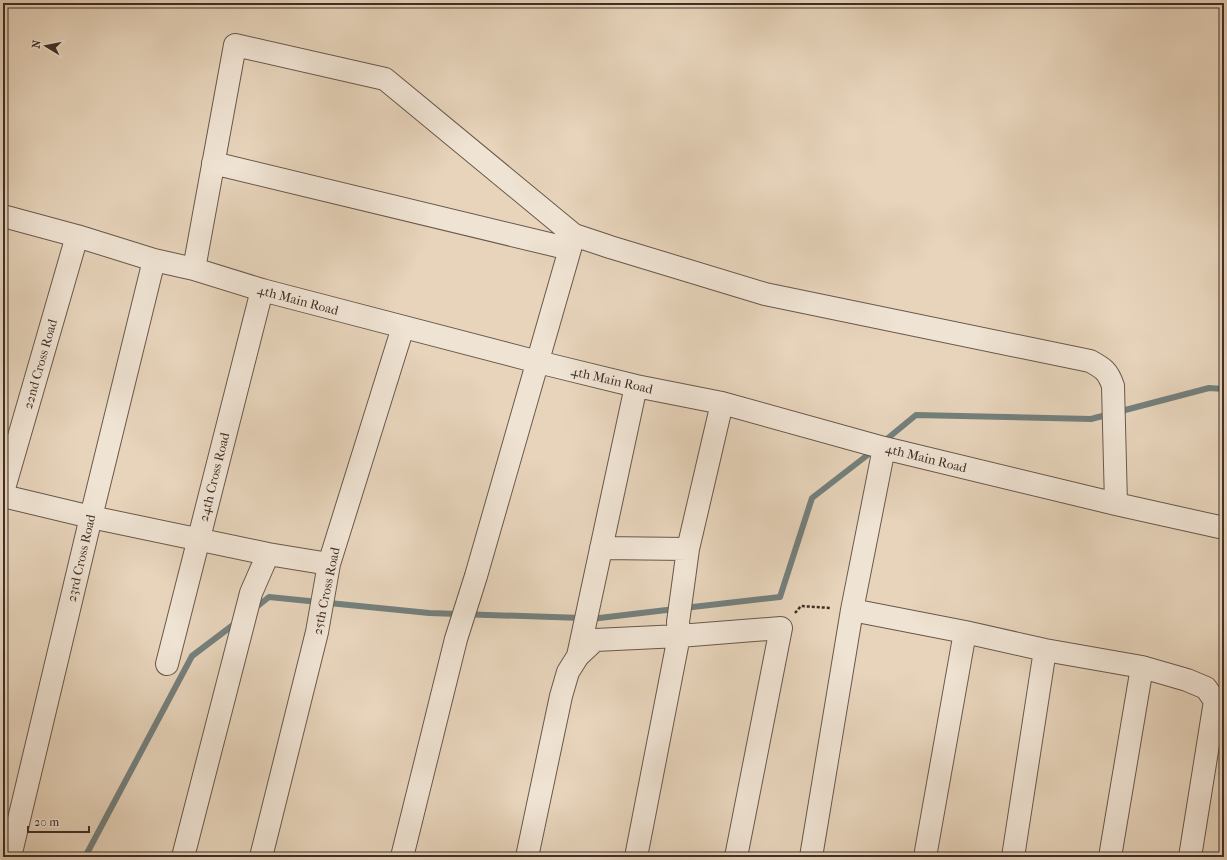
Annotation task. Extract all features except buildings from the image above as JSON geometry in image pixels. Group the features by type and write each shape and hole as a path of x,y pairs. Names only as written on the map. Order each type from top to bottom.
{"street":[{"path":"194,269 235,45 385,79 572,242"},
{"path":"213,163 572,242 617,250 765,294 1090,361 1103,368 1109,376 1113,386 1116,504"},
{"name":"4th Main Road","path":"3,216 76,236 154,260 194,269 262,290 538,362 636,386 722,403 884,448 1116,504 1224,528"},
{"name":"22nd Cross Road","path":"3,492 76,236"},
{"path":"402,857 456,639 476,576 572,242"},
{"name":"23rd Cross Road","path":"10,857 154,260"},
{"name":"24th Cross Road","path":"167,664 262,290"},
{"name":"25th Cross Road","path":"261,857 317,632 328,573 403,327"},
{"path":"527,857 561,696 568,672 580,648 600,548 636,386"},
{"path":"636,857 679,629 688,549 722,403"},
{"path":"811,857 852,610 884,448"},
{"path":"3,496 91,517 268,554 328,573"},
{"path":"600,548 688,549"},
{"path":"183,857 251,593 268,554"},
{"path":"852,610 965,632 1045,650 1142,667 1187,680 1206,688 1215,701 1190,857"},
{"path":"580,648 595,640 679,629 781,628 736,857"},
{"path":"925,857 965,632"},
{"path":"1013,857 1045,650"},
{"path":"1110,857 1142,667"}],"path":[{"path":"801,606 852,610"}],"waterway":[{"path":"882,443 916,415 1091,419 1209,388 1224,389"},
{"path":"684,608 780,597 812,498 874,450"},
{"path":"254,609 269,597 429,613 582,618"},
{"path":"591,619 675,609"},
{"path":"85,857 192,656 237,622"}]}
